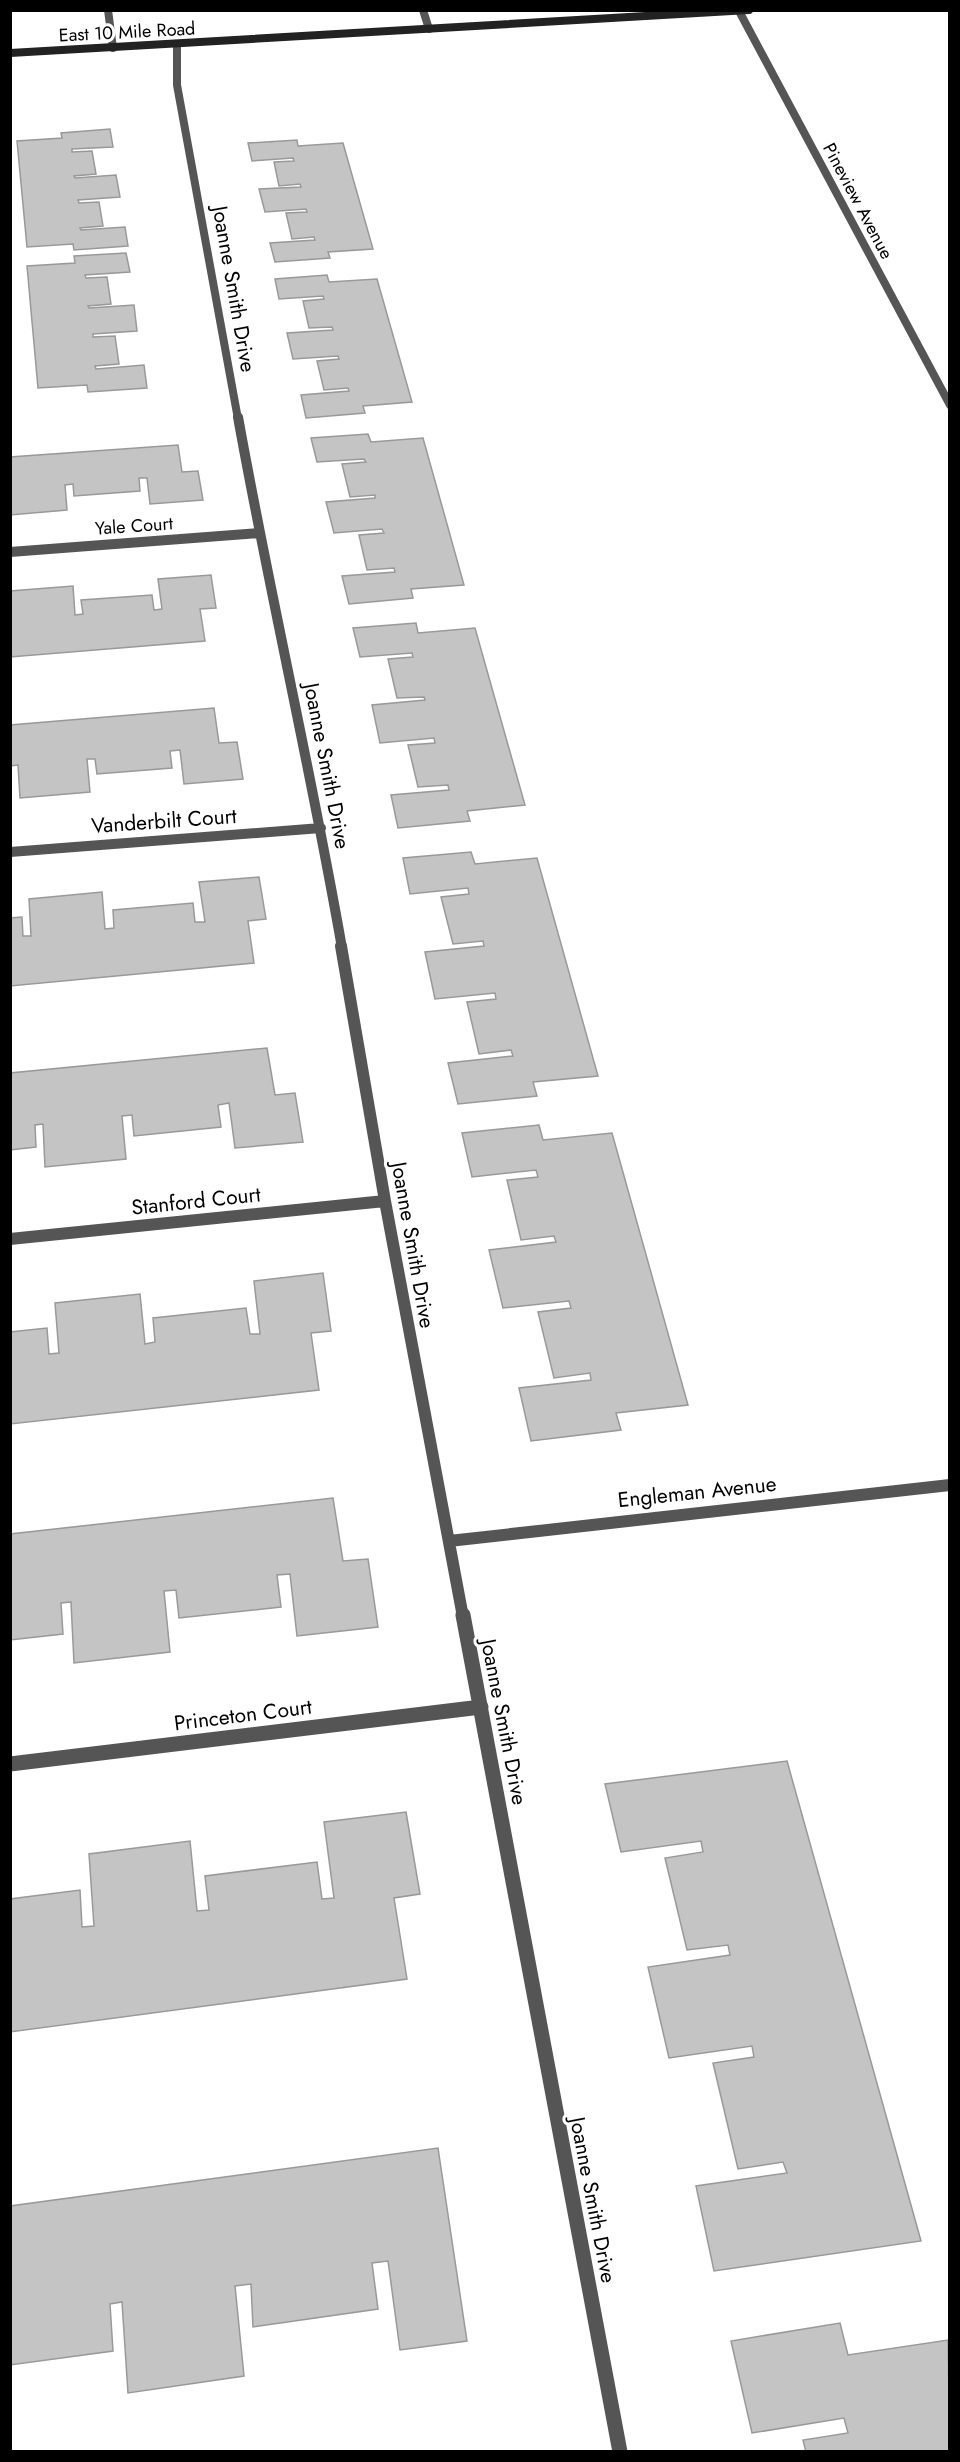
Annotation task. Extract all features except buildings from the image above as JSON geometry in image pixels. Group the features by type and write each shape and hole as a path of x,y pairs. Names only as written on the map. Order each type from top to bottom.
{"main road":[{"name":"East 10 Mile Road","path":"10,54 748,10"}],"street":[{"path":"108,10 113,48"},
{"path":"423,10 429,29"},
{"name":"Pineview Avenue","path":"740,11 950,405"},
{"name":"Joanne Smith Drive","path":"177,44 177,84 259,534 321,828 385,1201 482,1707 620,2451"},
{"name":"Yale Court","path":"10,552 259,534"},
{"name":"Vanderbilt Court","path":"10,852 321,828"},
{"name":"Stanford Court","path":"10,1239 385,1201"},
{"name":"Engleman Avenue","path":"449,1541 950,1485"},
{"name":"Princeton Court","path":"10,1764 482,1707"}]}
